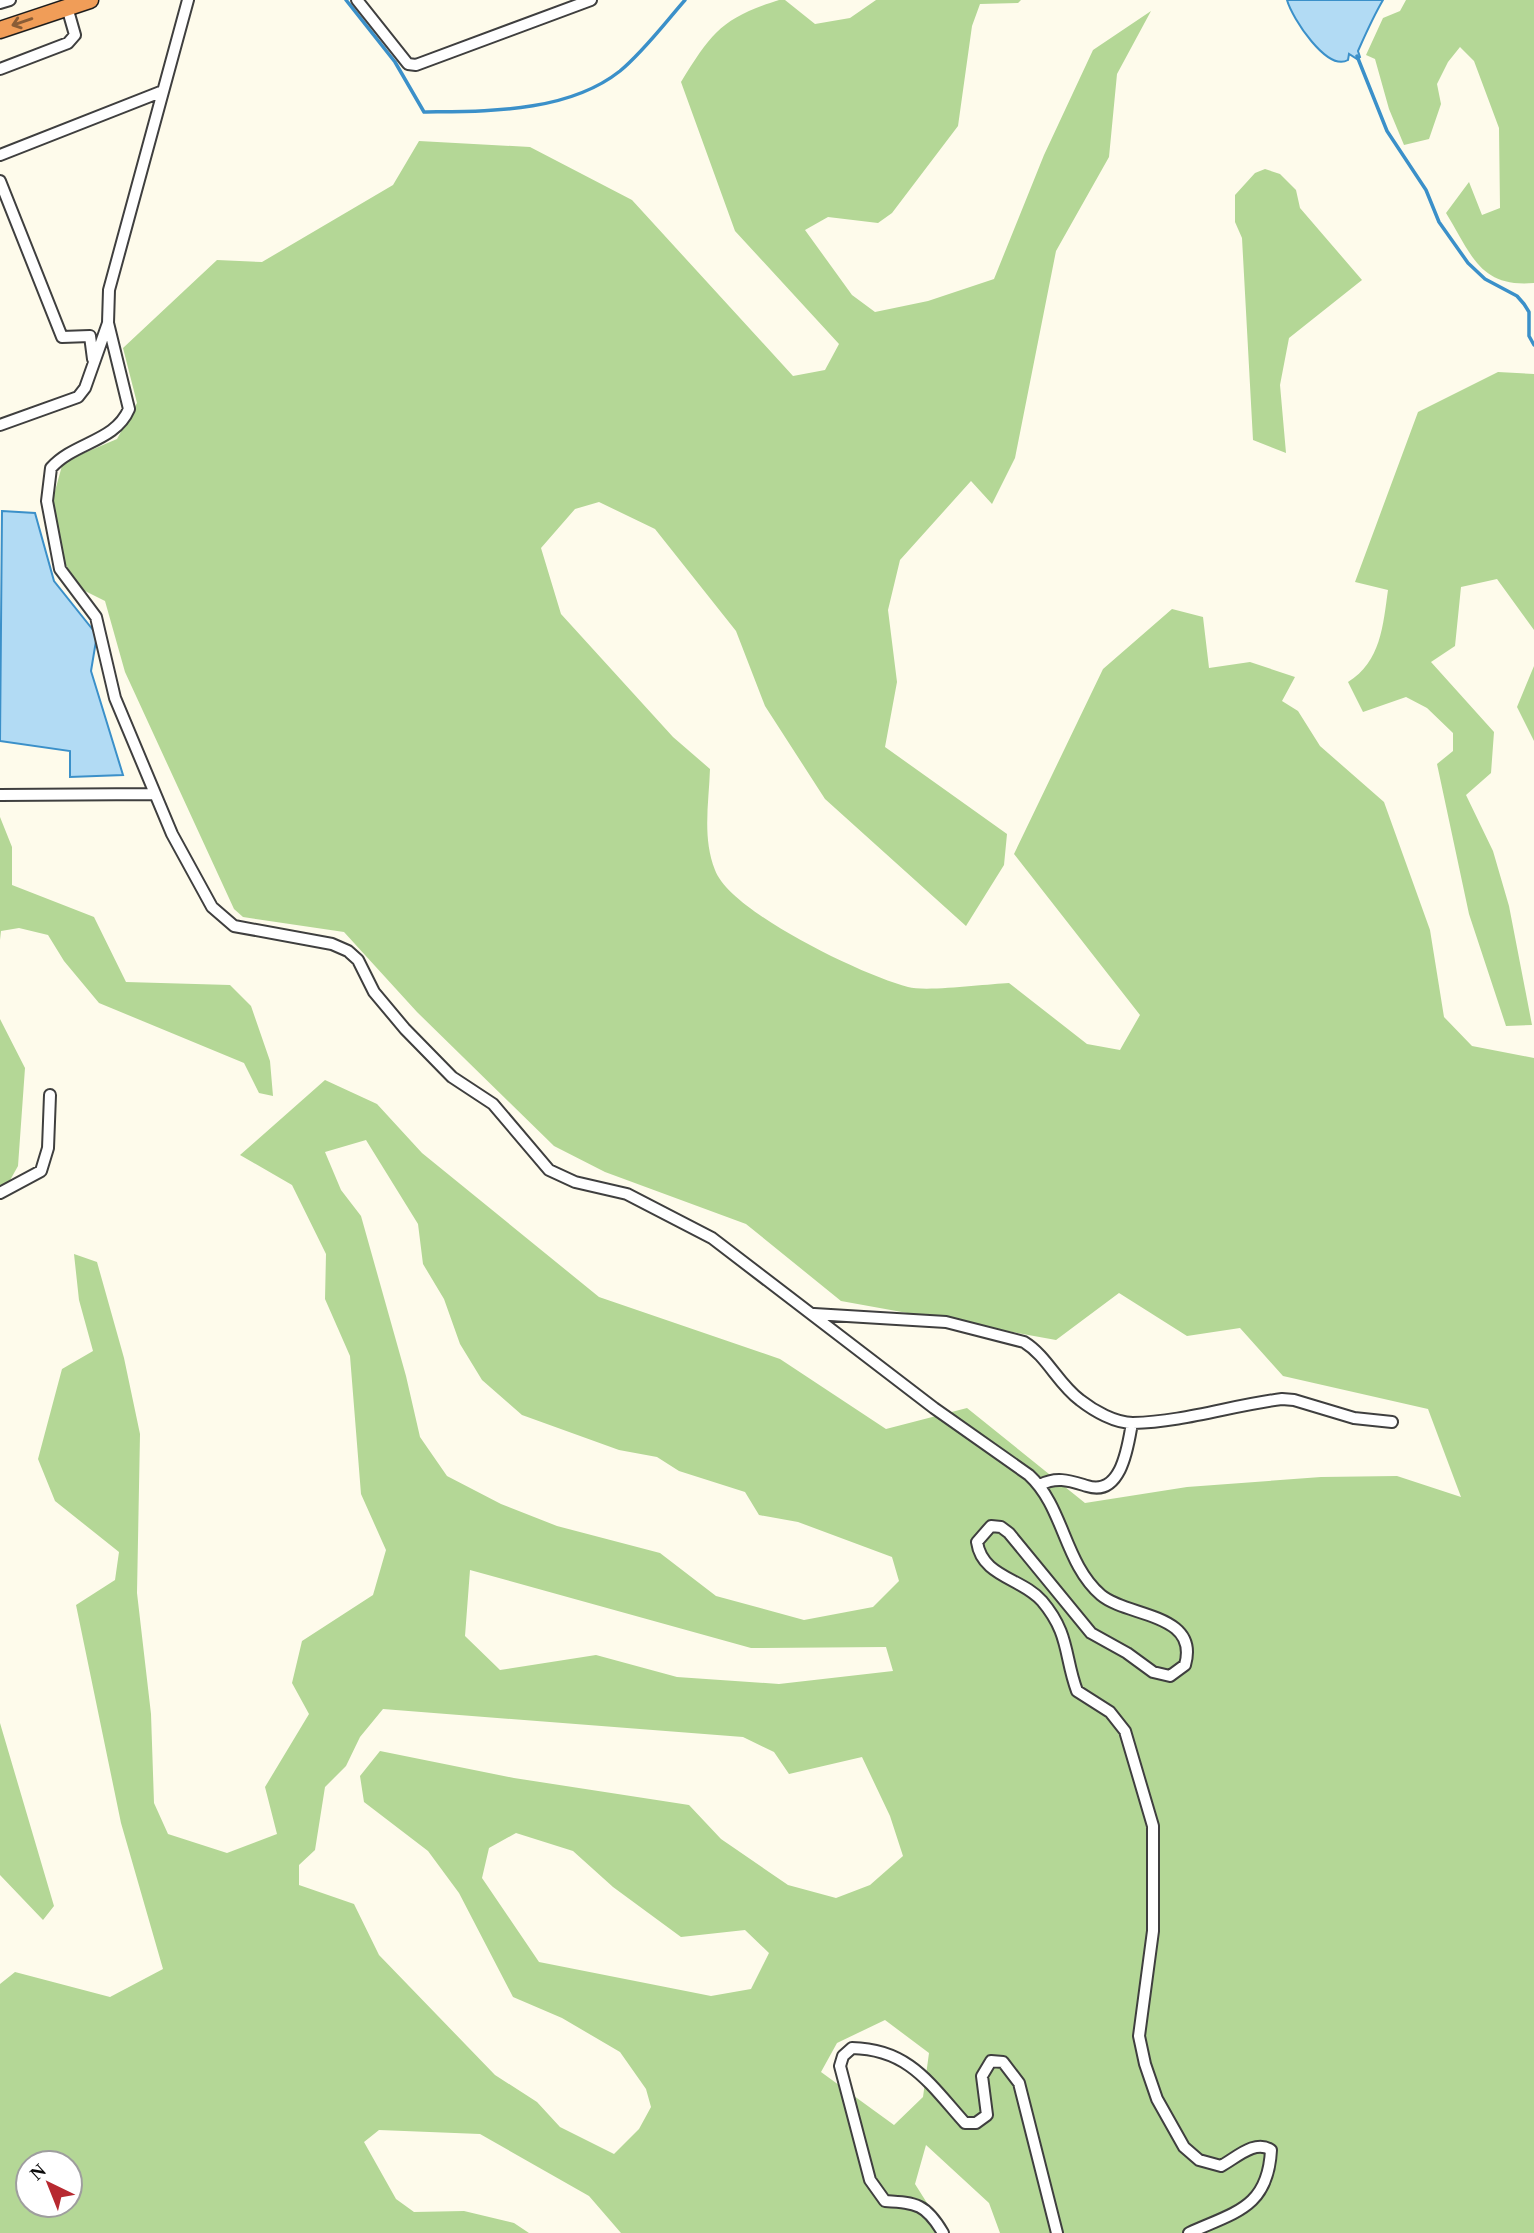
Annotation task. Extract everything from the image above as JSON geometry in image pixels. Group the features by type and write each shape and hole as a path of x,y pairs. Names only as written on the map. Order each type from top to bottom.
{"highway":[{"path":"0,30 90,0"}],"street":[{"path":"0,3 10,0"},
{"path":"0,425 78,397 85,388 93,359 108,323 113,268 188,0"},
{"path":"357,0 408,64 416,65 591,0"},
{"path":"0,69 68,43 75,35 67,7"},
{"path":"0,155 163,91"},
{"path":"0,181 62,337 90,336 93,359"},
{"path":"108,323 129,409 124,422 114,431 71,450 51,468 47,483 48,515 65,580 96,617 115,698 155,794 200,889 223,919 234,926 332,944 348,951 358,960 374,992 405,1029 452,1077 493,1104 549,1170 575,1182 626,1194 682,1222 729,1250 934,1408 995,1449 1040,1485 1068,1548 1083,1575 1099,1593 1115,1606 1170,1623 1177,1629 1188,1648 1185,1665 1178,1672 1162,1675 1153,1672 1127,1653 1091,1633 1010,1533 1001,1527 991,1526 980,1535 977,1542 984,1562 1031,1590 1061,1628 1077,1691 1083,1698 1110,1712 1129,1738 1154,1835 1153,1931 1139,2036 1157,2099 1174,2132 1199,2160 1222,2166 1255,2146 1265,2146 1271,2150 1270,2172 1260,2194 1230,2216 1189,2233"},
{"path":"0,795 155,794"},
{"path":"0,1194 41,1171 48,1149 50,1095"},
{"path":"814,1314 946,1322 1024,1342 1033,1348 1060,1382 1078,1399 1096,1411 1132,1423 1282,1399 1354,1418 1392,1422"},
{"path":"1040,1485 1059,1479 1091,1488 1108,1482 1125,1463 1132,1423"},
{"path":"943,2233 926,2209 913,2203 885,2201 870,2180 840,2066 843,2056 852,2048 875,2049 913,2066 965,2123 976,2123 987,2115 982,2077 991,2061 1003,2062 1019,2083 1057,2233"}],"green space":[{"path":"785,0 815,24 850,18 876,0 1021,0 1018,3 980,4 972,26 958,126 892,213 878,223 828,217 805,230 852,295 875,312 928,301 994,279 1044,155 1093,50 1151,11 1117,74 1109,157 1056,251 1015,458 992,504 971,481 900,560 888,610 897,682 885,747 1007,834 1004,865 966,926 825,799 765,706 736,631 655,529 599,502 575,509 541,548 561,614 673,737 710,769 707,820 709,845 715,870 726,887 771,923 861,970 888,981 917,988 1009,983 1087,1044 1120,1050 1140,1015 1014,854 1103,669 1172,609 1203,617 1209,668 1250,662 1295,677 1282,701 1298,711 1320,746 1384,802 1430,930 1444,1017 1472,1046 1534,1058 1534,2233 1000,2233 989,2203 926,2145 915,2184 946,2233 621,2233 589,2196 480,2134 379,2130 364,2142 396,2199 414,2212 464,2211 514,2223 529,2233 0,2233 0,1984 15,1972 110,1997 163,1969 121,1823 76,1605 115,1580 119,1552 55,1501 38,1459 62,1369 93,1351 79,1300 74,1254 97,1262 124,1358 140,1434 137,1593 151,1714 154,1803 168,1834 227,1853 277,1834 265,1787 309,1714 292,1683 302,1641 373,1595 386,1550 361,1494 350,1356 325,1299 326,1254 292,1185 240,1155 325,1080 377,1104 422,1153 599,1297 780,1359 886,1429 967,1408 1085,1503 1187,1487 1321,1477 1397,1476 1461,1497 1428,1409 1283,1376 1240,1328 1187,1336 1119,1293 1056,1340 841,1301 746,1224 605,1172 554,1146 417,1012 344,932 243,917 234,909 125,672 105,601 83,590 65,564 52,502 63,462 117,439 137,403 123,348 217,260 262,262 393,185 419,141 530,147 632,200 793,376 825,370 839,344 735,231 681,82 701,51 720,29 744,13","holes":["366,1140 418,1224 423,1264 444,1299 460,1344 482,1380 522,1415 619,1450 657,1457 679,1471 745,1492 759,1515 798,1522 892,1557 899,1581 873,1607 804,1620 716,1596 660,1553 557,1526 501,1504 447,1476 420,1437 406,1376 361,1216 341,1190 325,1152","470,1570 751,1648 886,1647 893,1671 779,1684 677,1677 596,1655 500,1670 465,1636","383,1709 743,1737 774,1752 789,1774 862,1757 890,1816 903,1856 870,1885 836,1898 788,1885 721,1839 689,1805 514,1778 380,1751 360,1776 364,1802 428,1851 459,1893 513,1997 562,2018 620,2052 646,2089 651,2107 639,2129 614,2154 560,2127 537,2102 495,2075 379,1955 354,1904 299,1885 299,1865 315,1850 325,1787 346,1766 360,1737","516,1833 573,1851 613,1887 681,1937 745,1930 769,1953 751,1989 711,1996 539,1962 482,1878 489,1848","885,2020 929,2053 923,2097 894,2125 821,2072 837,2043"]},
{"path":"1406,0 1534,0 1534,283 1515,283 1489,274 1470,254 1446,213 1469,182 1482,215 1500,208 1499,128 1474,61 1460,47 1448,62 1437,84 1441,104 1429,139 1404,145 1389,109 1375,59 1366,55 1383,18 1400,11"},
{"path":"1265,169 1280,174 1296,190 1300,208 1362,280 1289,338 1280,385 1286,453 1253,440 1242,238 1235,222 1235,195 1255,173"},
{"path":"1498,372 1534,374 1534,630 1497,579 1461,587 1455,646 1431,662 1494,732 1491,773 1466,795 1493,851 1509,906 1532,1025 1506,1026 1469,914 1437,764 1453,751 1453,733 1427,708 1406,697 1363,712 1348,682 1367,664 1374,653 1382,629 1388,590 1355,582 1418,412"},
{"path":"1534,666 1534,741 1517,707"},
{"path":"0,817 12,847 12,885 94,917 126,982 230,985 251,1006 270,1061 273,1096 259,1093 244,1063 99,1003 64,961 48,935 19,928 1,931 0,940"},
{"path":"0,1019 25,1068 18,1166 0,1198"},
{"path":"0,1723 54,1906 43,1920 0,1875"}],"water":[{"path":"1287,0 1383,0 1358,51 1360,57 1357,59 1349,54 1348,60 1340,62 1330,58 1312,41 1296,19"},
{"path":"2,511 35,513 54,581 97,635 91,671 123,775 70,777 70,751 0,741"}],"waterway":[{"path":"346,0 395,62 424,112 500,110 576,95 599,85 620,71 646,46 685,0"},
{"path":"1357,56 1387,131 1426,190 1439,222 1468,263 1485,279 1517,296 1524,304 1529,312 1529,336 1534,345"}]}
